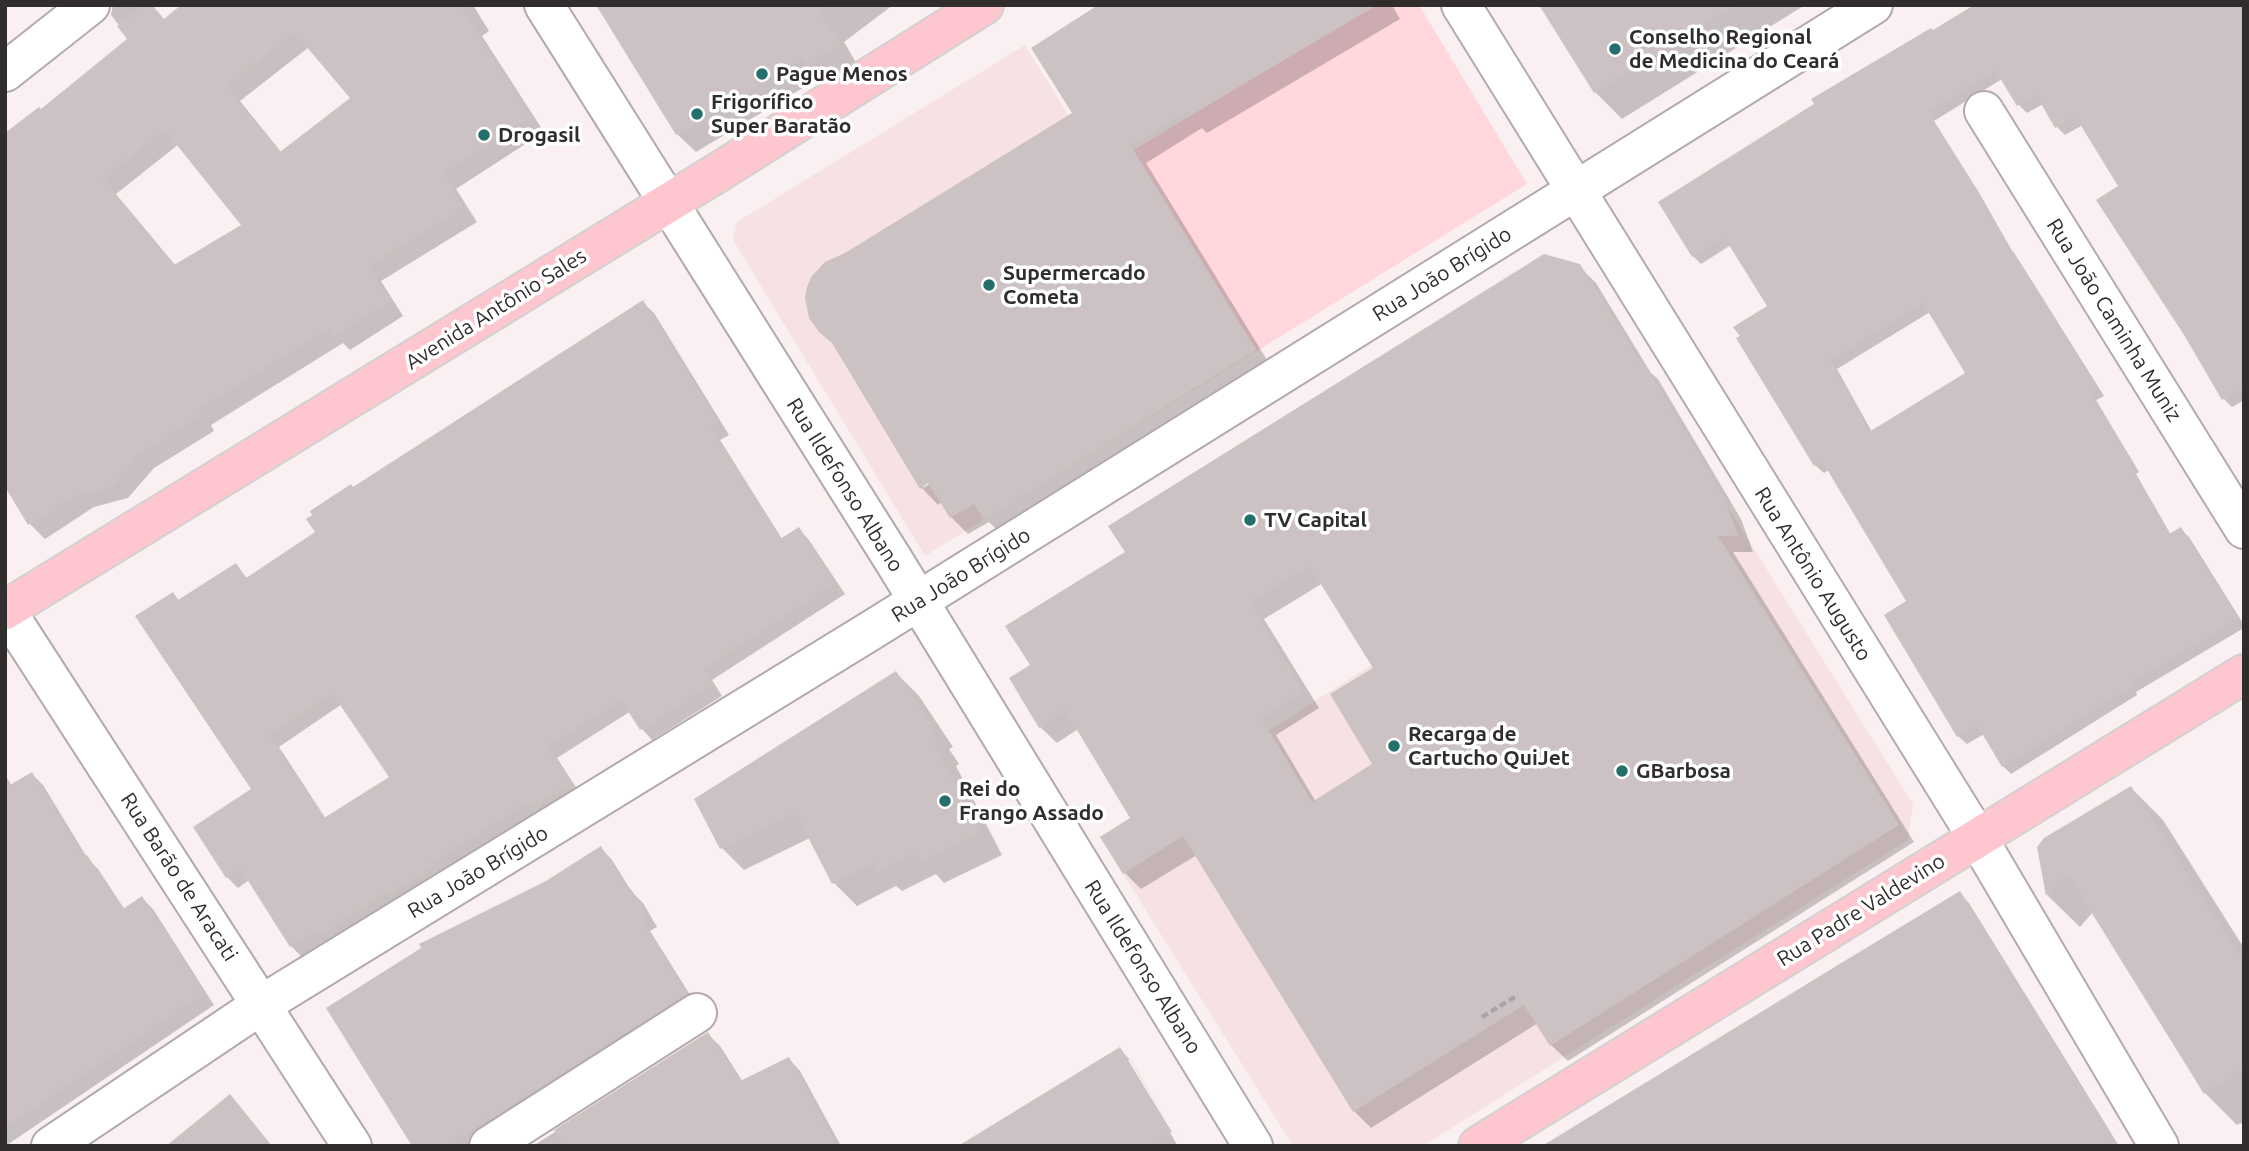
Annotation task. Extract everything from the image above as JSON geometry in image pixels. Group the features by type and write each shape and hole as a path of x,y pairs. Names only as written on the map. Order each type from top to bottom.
{"main road":[{"name":"Avenida Antônio Sales","path":"5,609 667,204 984,5"},
{"name":"Rua Padre Valdevino","path":"1478,1146 2244,674"}],"street":[{"path":"5,72 90,5"},
{"name":"Rua Ildefonso Albano","path":"544,5 918,601 1253,1146"},
{"name":"Rua Antônio Augusto","path":"1461,5 1977,837 2159,1146"},
{"name":"Rua João Brígido","path":"51,1146 261,1004 918,601 1872,5"},
{"name":"Rua João Caminha Muniz","path":"1984,111 2244,529"},
{"name":"Rua Barão de Aracati","path":"5,609 352,1146"},
{"path":"489,1146 696,1013"}],"path":[{"path":"1482,1017 1518,995"}],"shaded area":[{"path":"1372,5 1419,5 1527,184 1257,351 1134,150"},
{"name":"Supermercado Cometa","path":"1025,45 1102,170 1134,150 1257,351 925,556 733,240 737,222"},
{"path":"1713,483 1913,804 1908,840 1423,1146 1293,1146 1100,837 1389,654"}],"building":[{"path":"144,5 152,5 164,19 181,5 459,5 531,117 443,173 463,207 368,266 390,300 334,336 329,328 197,410 201,415 140,453 114,484 79,493 28,525 5,487 5,133 39,107 41,109 127,39 117,26","holes":["294,32 350,98 280,152 226,86","164,129 241,225 174,265 103,179"]},
{"path":"596,5 816,5 840,45 807,65 803,58 676,135"},
{"name":"Supermercado Cometa","path":"1098,5 1377,5 1188,117 1185,112 1130,145 1256,350 984,520 974,504 950,518 928,483 920,489 832,343 819,332 809,318 805,298 807,287 811,277 825,262 845,253 1072,113 1031,48"},
{"name":"Conselho Regional de Medicina do Ceará","path":"1539,5 1734,5 1594,93"},
{"path":"1974,5 2244,5 2244,387 2222,400 2184,335 2096,200 2118,186 2075,116 2055,128 2036,95 2017,106 1995,70 1928,112 2011,252 2013,251 2097,388 2090,392 2132,463 2129,465 2169,534 2181,527 2238,618 2129,683 2130,687 2002,767 1977,725 1957,737 1884,615 1906,601 1822,461 1814,466 1736,338 1740,336 1733,327 1767,306 1724,237 1692,257 1658,202 1814,104 1811,99 1931,28 1933,30","holes":["1923,303 1965,373 1869,432 1830,360"]},
{"path":"1544,254 1580,264 1640,362 1642,360 1725,500 1738,536 1718,536 1899,825 1550,1046 1524,1005 1353,1112 1183,836 1123,874 1100,837 1130,818 1065,710 1039,728 1009,678 1030,665 1005,626 1125,552 1108,526","holes":["1309,565 1373,668 1330,694 1372,764 1312,802 1261,718 1303,691 1249,602"]},
{"path":"643,300 719,423 711,429 780,539 799,527 835,583 703,669 713,684 640,730 621,700 547,746 572,783 533,807 530,801 430,863 432,867 387,895 386,893 317,936 314,931 290,947 240,868 226,878 193,827 251,789 135,616 173,592 178,600 236,563 246,578 315,532 306,519 312,515 310,511 351,484 353,487","holes":["332,693 389,777 324,818 269,735"]},
{"path":"896,671 931,724 928,725 937,741 934,743 980,832 920,861 915,851 878,870 874,863 832,884 795,812 720,849 694,799"},
{"path":"32,772 84,857 87,855 123,909 142,896 204,993 5,1127 5,788"},
{"path":"2131,786 2244,964 2244,1068 2204,1094 2067,873 2046,896 2037,847 2044,838"},
{"path":"601,846 647,915 640,919 687,994 446,1146 412,1146 326,1008 421,948 419,944 546,881"},
{"path":"1960,891 2117,1146 1542,1146 1833,968"},
{"path":"708,1032 740,1081 789,1057 837,1146 564,1146 554,1130"},
{"path":"1120,1047 1172,1132 1150,1146 958,1146"},
{"path":"230,1094 272,1146 166,1146"}],"place":[{"name":"Conselho Regional de Medicina do Ceará","path":"1615,49"},
{"name":"Pague Menos","path":"762,74"},
{"name":"Frigorífico Super Baratão","path":"697,114"},
{"name":"Drogasil","path":"484,135"},
{"name":"Supermercado Cometa","path":"989,285"},
{"name":"TV Capital","path":"1250,520"},
{"name":"Recarga de Cartucho QuiJet","path":"1394,746"},
{"name":"GBarbosa","path":"1622,771"},
{"name":"Rei do Frango Assado","path":"945,801"}]}
